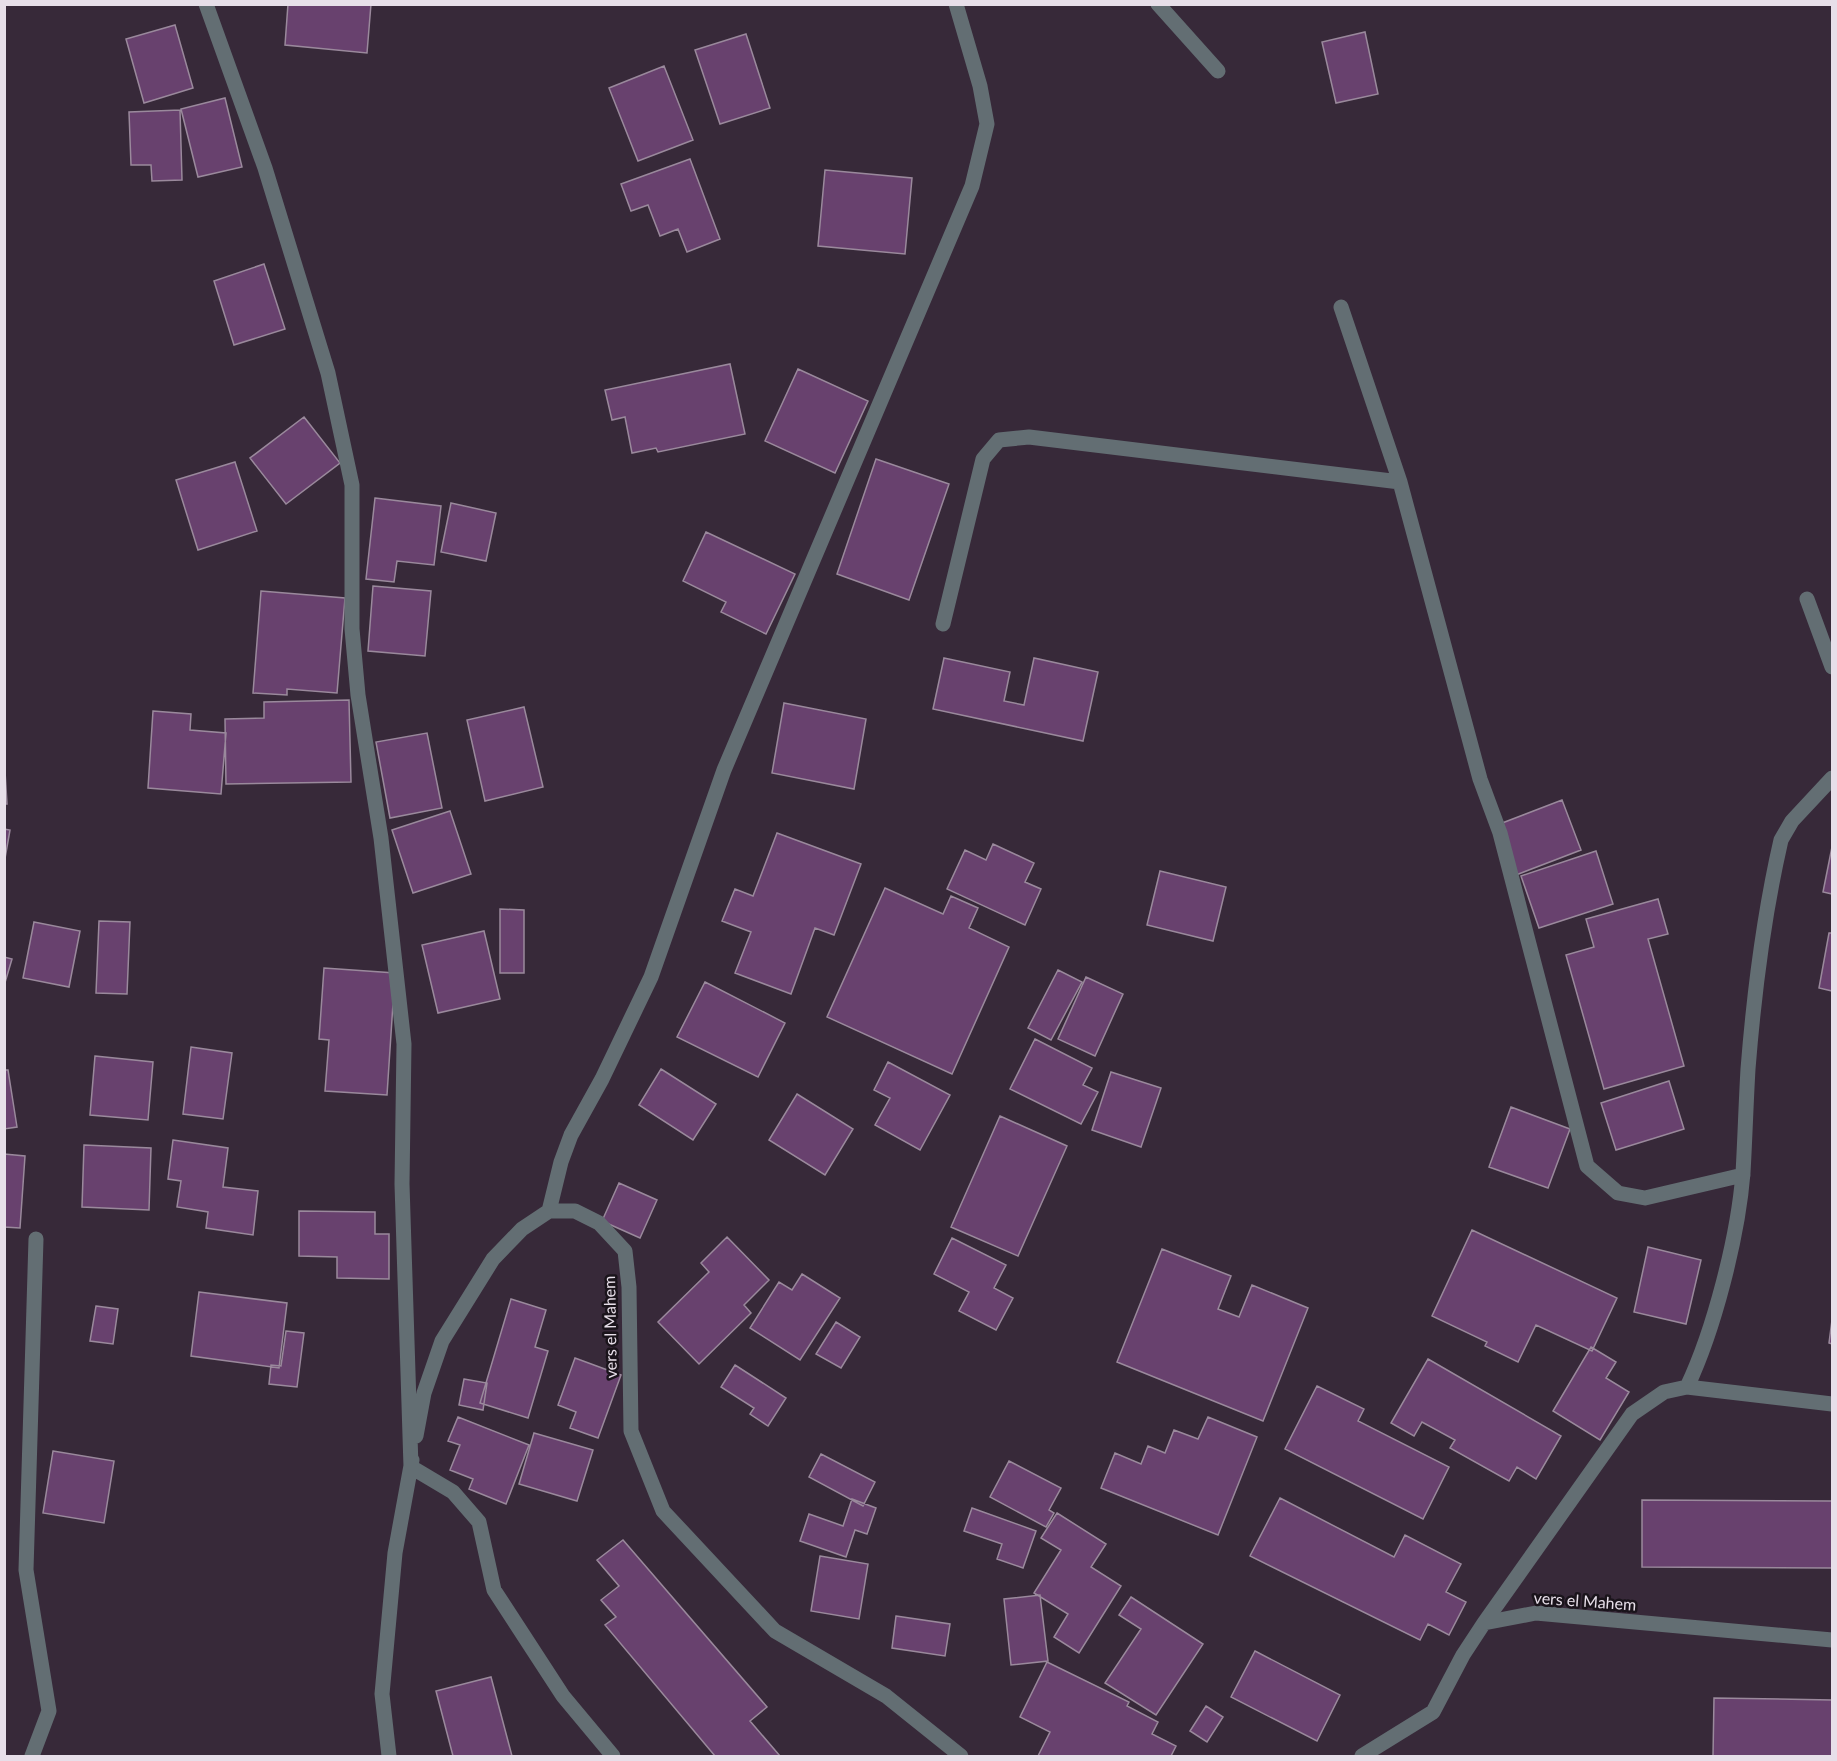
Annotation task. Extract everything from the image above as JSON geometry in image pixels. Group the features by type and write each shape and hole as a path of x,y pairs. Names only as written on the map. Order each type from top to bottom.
{"street":[{"path":"206,4 265,168 328,373 352,484 352,629 358,695 382,849 404,1044 402,1184 411,1467"},
{"path":"389,1756 382,1694 395,1553 424,1394 442,1341 493,1258 522,1229 549,1211 561,1162 571,1135 602,1079 651,977 724,770 972,186 987,124 980,86 956,4"},
{"path":"1158,4 1218,71"},
{"path":"1341,307 1400,482 1480,779 1500,833 1587,1166 1618,1193 1645,1198 1743,1175"},
{"path":"943,624 983,459 999,440 1029,437 1400,482"},
{"path":"1807,598 1833,667"},
{"path":"1687,1387 1702,1356 1716,1306 1743,1175 1748,1067 1781,840 1792,820 1833,778"},
{"name":"vers el Mahem","path":"549,1211 575,1211 598,1223 625,1251 629,1287 631,1431 663,1511 775,1631 886,1696 962,1756"},
{"path":"32,1756 49,1711 26,1570 36,1239"},
{"path":"1362,1756 1432,1712 1484,1623 1632,1414 1664,1392 1687,1387 1833,1404"},
{"path":"411,1467 453,1492 479,1522 494,1590 563,1696 614,1756"},
{"name":"vers el Mahem","path":"1484,1623 1536,1613 1833,1641"}],"building":[{"path":"288,4 371,4 367,53 285,45"},
{"path":"175,25 193,88 144,103 126,39"},
{"path":"1365,32 1378,94 1336,103 1322,42"},
{"path":"746,34 770,108 720,124 695,50"},
{"path":"664,66 693,140 638,161 609,88"},
{"path":"225,98 242,167 198,177 181,109"},
{"path":"180,110 182,180 152,181 151,165 131,165 129,112"},
{"path":"690,159 720,239 687,252 678,229 660,236 648,205 631,211 621,184"},
{"path":"825,170 912,178 905,254 818,246"},
{"path":"264,264 285,329 234,345 214,281"},
{"path":"730,364 745,434 658,452 656,448 632,453 625,417 612,420 605,390"},
{"path":"798,369 868,401 835,473 765,441"},
{"path":"304,417 340,463 286,504 250,458"},
{"path":"876,459 949,484 909,600 837,574"},
{"path":"235,462 257,531 198,550 176,480"},
{"path":"375,498 441,506 434,565 397,561 394,582 366,579"},
{"path":"451,503 496,513 486,561 441,552"},
{"path":"706,532 795,574 766,634 721,612 726,602 683,581"},
{"path":"373,586 431,591 425,656 368,651"},
{"path":"261,591 345,598 337,693 287,689 287,695 253,693"},
{"path":"944,658 1010,672 1004,701 1024,705 1034,658 1098,672 1083,741 933,709"},
{"path":"349,700 351,782 226,784 225,719 264,718 264,702"},
{"path":"784,703 866,719 854,789 772,773"},
{"path":"524,707 543,787 485,801 467,720"},
{"path":"153,711 191,714 190,730 226,733 221,794 148,788"},
{"path":"427,733 442,808 390,818 376,742"},
{"path":"4,755 7,804 4,804"},
{"path":"1562,800 1581,850 1516,875 1497,825"},
{"path":"450,811 471,874 413,893 392,830"},
{"path":"4,829 10,830 4,864"},
{"path":"777,833 861,864 834,935 815,928 791,994 735,973 751,932 722,921 735,889 753,896"},
{"path":"993,844 1034,863 1025,882 1041,889 1025,925 947,889 965,850 986,860"},
{"path":"1832,847 1832,894 1823,892"},
{"path":"1596,851 1613,904 1539,928 1521,876"},
{"path":"1160,871 1226,887 1213,941 1147,925"},
{"path":"885,888 943,914 951,896 978,908 969,928 1009,947 952,1074 827,1017"},
{"path":"1658,899 1668,934 1648,939 1684,1066 1604,1089 1566,955 1594,947 1586,919"},
{"path":"500,909 524,910 524,973 500,973"},
{"path":"99,921 130,922 127,994 96,993"},
{"path":"34,922 80,931 69,987 23,978"},
{"path":"484,931 500,999 438,1013 422,945"},
{"path":"1829,933 1832,933 1832,991 1819,988"},
{"path":"4,957 12,959 4,986"},
{"path":"324,968 395,973 387,1095 325,1091 329,1040 319,1039"},
{"path":"1058,970 1082,982 1051,1040 1028,1028"},
{"path":"1086,977 1123,994 1095,1056 1058,1039"},
{"path":"705,982 785,1023 758,1077 677,1037"},
{"path":"1035,1039 1092,1068 1083,1085 1098,1092 1081,1124 1010,1089"},
{"path":"191,1047 232,1053 223,1119 183,1114"},
{"path":"95,1056 153,1062 148,1120 90,1115"},
{"path":"888,1062 950,1095 920,1150 875,1125 890,1098 874,1090"},
{"path":"661,1069 716,1104 693,1140 639,1105"},
{"path":"4,1070 8,1070 17,1127 4,1129"},
{"path":"1111,1072 1161,1088 1141,1147 1092,1130"},
{"path":"1669,1081 1684,1129 1616,1150 1601,1103"},
{"path":"797,1094 853,1129 825,1175 769,1140"},
{"path":"1511,1107 1570,1129 1548,1188 1489,1167"},
{"path":"1000,1116 1067,1146 1018,1256 951,1227"},
{"path":"173,1140 228,1148 223,1187 258,1191 253,1235 206,1228 208,1212 177,1207 181,1181 168,1179"},
{"path":"84,1145 151,1148 149,1210 82,1207"},
{"path":"4,1154 25,1156 20,1228 4,1227"},
{"path":"619,1183 657,1200 640,1238 602,1221"},
{"path":"299,1211 375,1212 375,1234 389,1234 389,1279 337,1278 337,1257 299,1256"},
{"path":"1472,1230 1617,1298 1592,1351 1536,1325 1518,1362 1485,1346 1487,1342 1432,1316"},
{"path":"727,1237 769,1280 744,1305 751,1313 699,1364 658,1322 709,1272 701,1263"},
{"path":"952,1238 1006,1265 994,1288 1013,1298 996,1330 959,1311 969,1292 934,1274"},
{"path":"1648,1247 1701,1260 1686,1324 1634,1312"},
{"path":"1162,1249 1231,1276 1218,1309 1239,1317 1252,1285 1308,1308 1263,1421 1117,1362"},
{"path":"802,1274 840,1298 800,1360 750,1328 779,1282 792,1290"},
{"path":"199,1292 287,1303 279,1368 191,1356"},
{"path":"511,1299 546,1310 535,1347 548,1351 528,1418 480,1403"},
{"path":"96,1306 118,1309 113,1344 90,1341"},
{"path":"1832,1320 1832,1344 1829,1343"},
{"path":"836,1322 860,1337 841,1368 816,1354"},
{"path":"286,1331 304,1333 297,1387 269,1384 271,1365 281,1366"},
{"path":"1591,1347 1616,1362 1606,1378 1629,1392 1600,1440 1553,1411"},
{"path":"575,1358 621,1375 598,1438 570,1428 576,1412 558,1405"},
{"path":"1428,1359 1561,1436 1536,1479 1517,1467 1509,1481 1450,1448 1455,1440 1422,1422 1414,1436 1391,1423"},
{"path":"735,1365 786,1398 768,1426 750,1414 754,1408 721,1387"},
{"path":"464,1379 487,1383 483,1410 459,1405"},
{"path":"1317,1386 1364,1409 1358,1421 1449,1467 1423,1519 1285,1449"},
{"path":"458,1417 529,1445 506,1504 469,1489 473,1479 450,1470 460,1445 448,1441"},
{"path":"1208,1417 1257,1437 1218,1535 1101,1488 1115,1453 1141,1464 1148,1446 1165,1453 1174,1430 1198,1439"},
{"path":"534,1433 593,1450 577,1501 519,1484"},
{"path":"53,1451 114,1461 104,1523 43,1513"},
{"path":"821,1454 875,1482 863,1506 809,1477"},
{"path":"1009,1461 1061,1488 1049,1510 1054,1513 1046,1527 990,1497"},
{"path":"1280,1498 1394,1557 1405,1535 1461,1564 1446,1592 1466,1602 1449,1635 1428,1624 1420,1640 1250,1556"},
{"path":"852,1499 876,1508 867,1534 855,1530 846,1557 800,1541 809,1514 843,1526"},
{"path":"1642,1500 1832,1501 1832,1568 1642,1567"},
{"path":"972,1508 1036,1531 1023,1568 997,1559 1002,1544 964,1531"},
{"path":"1057,1513 1106,1544 1091,1567 1121,1586 1079,1653 1054,1637 1068,1614 1034,1593 1061,1550 1041,1538"},
{"path":"623,1540 767,1707 750,1721 780,1756 715,1756 605,1625 616,1617 601,1600 619,1586 597,1560"},
{"path":"820,1556 868,1564 859,1619 811,1611"},
{"path":"1040,1595 1048,1661 1011,1665 1004,1599"},
{"path":"1131,1597 1203,1644 1156,1715 1105,1683 1141,1629 1119,1615"},
{"path":"896,1616 950,1624 945,1656 892,1648"},
{"path":"1255,1651 1340,1695 1317,1741 1231,1697"},
{"path":"1047,1662 1129,1702 1127,1706 1158,1722 1152,1734 1176,1746 1171,1756 1038,1756 1050,1732 1020,1717"},
{"path":"491,1677 512,1756 453,1756 436,1691"},
{"path":"1714,1698 1832,1700 1832,1756 1713,1756"},
{"path":"1206,1706 1223,1717 1207,1742 1190,1731"}]}
